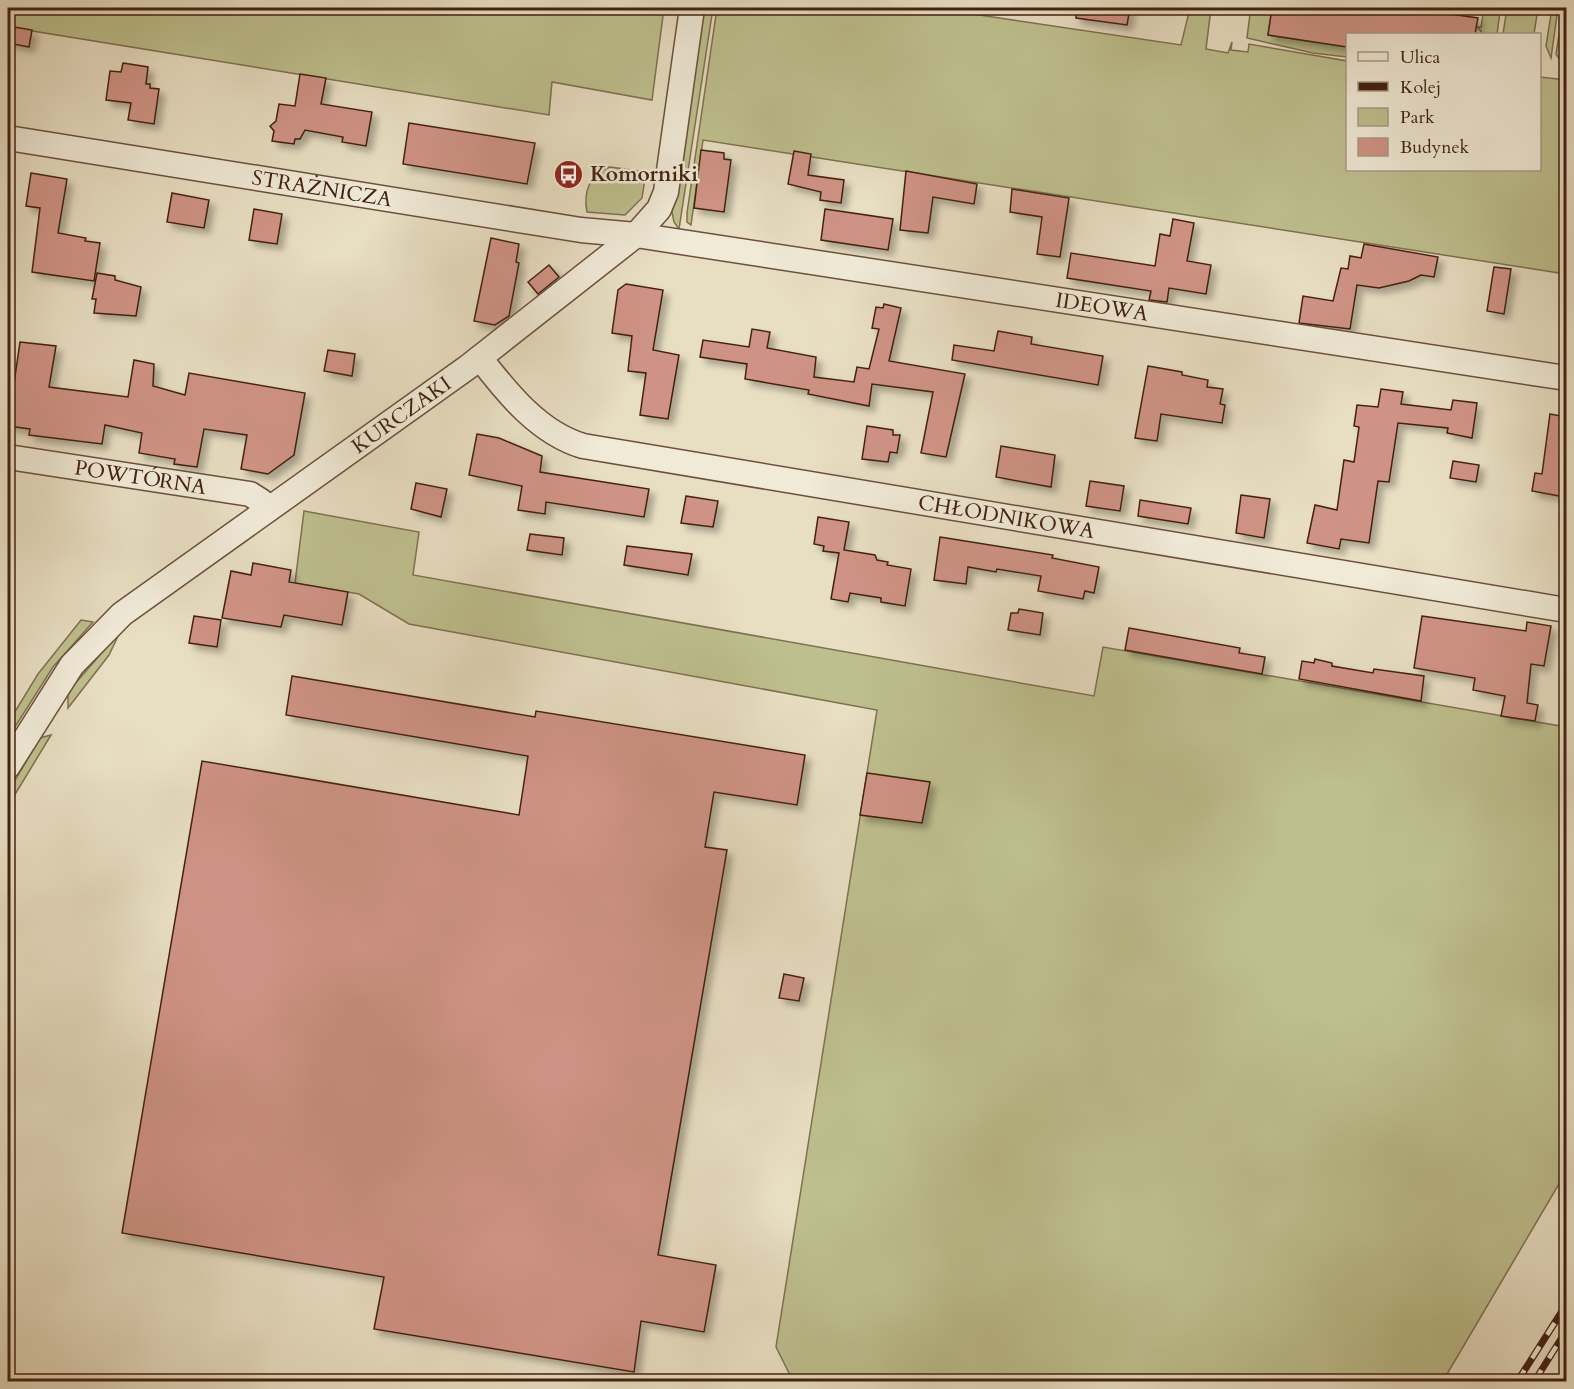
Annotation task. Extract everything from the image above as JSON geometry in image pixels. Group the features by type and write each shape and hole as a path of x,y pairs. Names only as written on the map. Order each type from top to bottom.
{"street":[{"name":"KURCZAKI","path":"8,765 72,665 91,643 130,608 480,358 636,235 659,209 666,192 692,8"},
{"name":"STRAŻNICZA","path":"8,138 570,228 636,235"},
{"name":"IDEOWA","path":"636,235 1566,378"},
{"name":"CHŁODNIKOWA","path":"480,358 538,422 564,440 583,446 1566,610"},
{"name":"POWTÓRNA","path":"8,457 250,495 256,497 268,509"}],"green space":[{"path":"8,8 664,8 652,100 552,82 549,115 8,27"},
{"path":"703,8 713,8 679,229 674,222 672,212"},
{"path":"717,8 932,8 1181,45 1190,8 1211,8 1206,49 1228,53 1232,42 1231,50 1248,52 1249,44 1346,61 1346,171 1541,171 1541,77 1566,80 1561,102 1566,104 1566,274 703,140 691,225 687,222"},
{"path":"1237,8 1272,8 1268,35 1346,47 1346,57 1313,53 1247,38 1250,14 1235,11"},
{"path":"1453,8 1500,12 1497,33 1481,33 1477,27 1481,27 1483,15 1452,11"},
{"path":"1507,8 1538,8 1534,33 1503,33"},
{"path":"1552,8 1558,8 1551,58 1546,46"},
{"path":"1563,8 1566,8 1564,32 1566,32 1566,48 1561,47 1560,60 1556,54"},
{"path":"610,167 646,172 642,198 625,215 587,212 586,198 589,184 597,173"},
{"path":"304,511 419,532 413,575 1094,696 1103,647 1566,727 1566,1172 1443,1381 793,1381 776,1347 877,710 409,624 359,594 295,583"},
{"path":"81,620 93,622 53,667 8,738 8,723 38,674"},
{"path":"120,632 109,655 68,708 68,695 73,686"},
{"path":"51,735 8,806 8,792 40,738"}],"building":[{"path":"1076,8 1130,8 1127,25 1076,18"},
{"path":"1272,8 1408,8 1478,18 1475,33 1346,33 1346,47 1268,35"},
{"path":"8,26 32,30 29,47 8,43"},
{"path":"123,63 148,67 146,84 150,84 150,88 159,89 154,124 128,120 131,103 106,100 110,71 121,72"},
{"path":"300,74 326,78 321,104 372,112 366,146 342,142 343,137 305,130 300,139 295,139 294,144 272,141 274,131 270,126 276,121 279,104 295,106"},
{"path":"409,123 535,143 527,184 403,164"},
{"path":"701,150 724,153 724,159 731,160 724,212 694,208"},
{"path":"794,151 811,154 808,175 844,180 841,203 820,200 821,192 788,184"},
{"path":"906,171 977,184 974,204 933,197 928,233 900,230"},
{"path":"31,173 67,179 58,233 100,243 94,281 32,272 40,208 26,206"},
{"path":"1012,189 1069,198 1060,257 1037,254 1042,217 1010,212"},
{"path":"172,193 209,200 204,228 167,222"},
{"path":"254,209 282,214 277,244 249,240"},
{"path":"825,209 893,219 888,250 821,240"},
{"path":"1173,219 1194,223 1187,261 1211,265 1206,294 1169,288 1167,302 1149,300 1151,291 1067,278 1071,253 1155,266 1160,234 1170,236"},
{"path":"491,238 519,244 516,262 519,263 509,316 495,325 474,321"},
{"path":"1364,244 1438,257 1434,277 1421,275 1409,281 1379,288 1357,285 1350,329 1299,323 1303,296 1333,301 1341,268 1348,269 1350,256 1361,258"},
{"path":"549,265 559,277 538,294 528,282"},
{"path":"1494,267 1511,269 1504,314 1487,311"},
{"path":"97,273 115,276 115,280 141,287 136,316 94,313 96,299 92,299"},
{"path":"626,284 663,290 653,350 679,355 668,419 640,415 646,373 628,371 632,336 612,333 618,290"},
{"path":"884,304 901,308 889,361 965,374 946,457 921,453 933,392 872,384 869,406 808,394 809,390 745,379 747,364 700,357 703,340 749,347 752,329 770,332 767,348 816,357 814,377 854,382 857,367 869,369 879,329 872,328 876,307 883,308"},
{"path":"998,331 1032,337 1031,344 1103,356 1098,385 952,360 954,345 994,351"},
{"path":"20,342 56,346 49,387 128,397 134,360 154,364 153,386 185,395 189,373 305,393 294,455 268,474 241,469 247,435 204,429 197,467 174,464 175,459 139,453 142,433 105,425 102,444 29,435 30,429 8,426 8,396 12,397"},
{"path":"328,350 355,354 352,376 324,371"},
{"path":"1148,366 1182,372 1182,375 1208,380 1207,387 1223,389 1220,404 1225,405 1222,423 1161,414 1157,441 1135,438"},
{"path":"1381,389 1403,392 1401,404 1451,410 1453,400 1477,403 1472,438 1447,433 1448,428 1398,423 1389,482 1378,481 1369,543 1341,539 1339,549 1307,543 1315,505 1337,510 1344,460 1354,462 1359,427 1354,426 1357,405 1378,407"},
{"path":"1550,414 1566,417 1565,497 1532,491 1535,473 1542,474"},
{"path":"867,426 893,430 893,435 900,435 897,453 890,452 888,462 862,459"},
{"path":"477,434 499,438 542,456 540,472 649,489 644,517 546,502 545,514 518,510 522,486 469,475"},
{"path":"1001,446 1055,455 1051,487 996,477"},
{"path":"1453,461 1479,465 1476,482 1450,478"},
{"path":"1090,481 1124,486 1120,511 1086,506"},
{"path":"416,483 447,489 441,517 411,509"},
{"path":"1241,495 1270,499 1264,538 1236,533"},
{"path":"686,496 718,501 713,527 681,523"},
{"path":"1140,500 1191,508 1188,524 1138,516"},
{"path":"818,517 849,522 844,550 875,555 877,560 888,562 887,565 911,569 905,606 881,602 881,598 850,593 848,602 831,599 839,553 823,551 824,546 814,544"},
{"path":"530,534 564,538 562,555 527,550"},
{"path":"940,537 1053,555 1052,558 1099,567 1094,593 1085,591 1083,599 1038,591 1041,576 997,569 996,572 968,567 966,584 934,580"},
{"path":"627,546 692,554 688,575 624,565"},
{"path":"253,563 291,570 289,582 348,592 342,625 284,615 281,627 222,618 231,571 251,575"},
{"path":"1019,609 1043,613 1040,635 1008,630 1011,613 1018,613"},
{"path":"194,616 221,620 217,647 189,643"},
{"path":"1422,616 1526,631 1527,622 1551,626 1544,666 1531,664 1527,703 1538,705 1535,721 1501,716 1505,696 1473,690 1475,678 1414,668"},
{"path":"1129,628 1240,648 1239,653 1265,657 1262,674 1125,650"},
{"path":"1315,659 1332,663 1332,666 1373,673 1374,669 1424,676 1421,701 1299,679 1302,661 1314,663"},
{"path":"292,676 535,717 536,711 805,755 797,805 714,792 705,847 727,850 658,1255 716,1265 704,1332 641,1321 634,1372 374,1329 384,1277 122,1233 202,761 519,815 528,756 286,715"},
{"path":"867,773 930,782 922,823 860,815"},
{"path":"784,974 804,978 799,1001 779,998"}],"railway":[{"path":"1517,1382 1566,1305"},
{"path":"1534,1382 1566,1331"}],"place":[{"name":"Komorniki","path":"569,174"}]}
